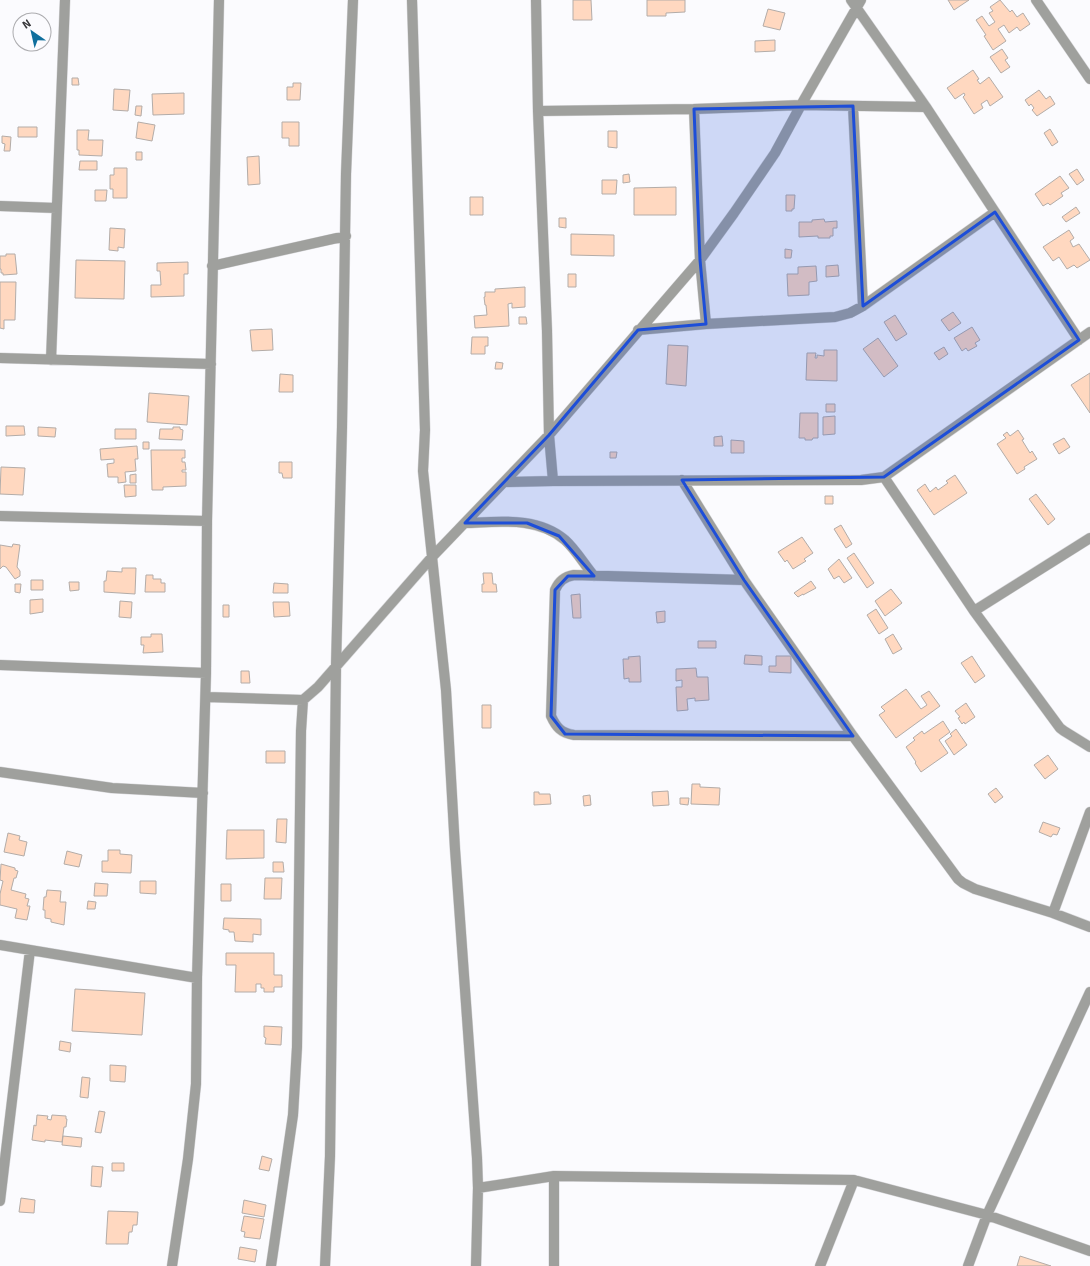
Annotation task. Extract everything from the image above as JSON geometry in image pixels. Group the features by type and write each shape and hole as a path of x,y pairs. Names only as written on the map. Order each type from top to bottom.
{"street":[{"path":"51,360 65,0"},
{"path":"172,1266 188,1159 196,1084 197,978 206,697 207,521 219,0"},
{"path":"325,1266 330,1156 336,666 346,236 346,174 353,0"},
{"path":"412,0 425,430 423,471 446,690 478,1188 476,1266"},
{"path":"536,0 538,111 547,331 549,434 553,481"},
{"path":"1036,0 1090,79"},
{"path":"271,1266 294,1108 297,1047 301,731 304,700 314,691 432,557 549,434 700,260 775,153 856,3 1079,340"},
{"path":"538,111 694,109 801,105 926,107"},
{"path":"853,106 863,306"},
{"path":"694,109 700,260 706,324"},
{"path":"0,206 56,208"},
{"path":"638,330 706,324 835,317 850,313 863,306 995,212"},
{"path":"212,266 346,236"},
{"path":"504,482 861,480 884,477 1090,332"},
{"path":"0,358 211,364"},
{"path":"884,477 974,611 1060,728 1090,747"},
{"path":"682,480 744,580 853,736 954,874 963,883 975,889 1053,913 1090,927"},
{"path":"0,516 207,521"},
{"path":"465,523 527,523 544,528 566,541 594,576"},
{"path":"974,611 1090,538"},
{"path":"744,580 594,576 568,576 562,580 557,585 555,590 551,716 559,730 565,734 574,735 853,736"},
{"path":"0,665 206,673"},
{"path":"206,697 304,700"},
{"path":"0,772 112,788 203,792"},
{"path":"1053,913 1090,812"},
{"path":"0,945 197,978"},
{"path":"0,1201 4,1122 30,950"},
{"path":"968,1266 987,1215 1090,992"},
{"path":"478,1188 554,1176 854,1180 987,1215 1090,1251"},
{"path":"554,1176 554,1266"},
{"path":"820,1266 854,1180"}],"highlighted area":[{"path":"853,106 863,306 995,212 1079,340 884,477 682,480 744,580 853,736 565,734 551,716 555,590 568,576 594,576 559,536 527,523 465,523 549,435 638,330 706,324 700,260 694,109"}],"building":[{"path":"573,0 591,0 592,20 573,20"},
{"path":"647,0 685,0 685,12 666,13 666,16 647,16"},
{"path":"948,0 969,0 954,10"},
{"path":"1000,0 1010,12 1012,10 1017,17 1023,13 1030,24 1020,31 1017,27 1009,33 1004,25 998,29 1006,41 993,50 984,36 986,35 976,20 982,16 989,26 995,22 989,13 993,11 990,7"},
{"path":"768,9 785,13 780,30 763,26"},
{"path":"775,40 775,51 755,52 755,41"},
{"path":"1002,49 1008,58 1005,60 1010,67 1001,73 990,57"},
{"path":"973,70 979,79 977,80 980,84 989,77 1003,97 990,106 987,100 981,104 983,108 974,114 963,97 965,95 964,93 955,99 947,88"},
{"path":"72,78 78,78 79,85 72,85"},
{"path":"293,83 301,83 300,100 287,100 287,87 293,87"},
{"path":"114,89 130,90 128,111 113,110"},
{"path":"1039,90 1046,99 1050,96 1055,104 1037,116 1032,110 1034,108 1031,104 1029,106 1025,100"},
{"path":"184,93 184,114 153,115 152,94"},
{"path":"136,106 142,106 141,116 135,115"},
{"path":"138,122 155,125 152,141 136,138"},
{"path":"282,122 299,122 299,146 289,146 289,138 282,138"},
{"path":"18,127 37,127 37,137 18,137"},
{"path":"1050,129 1058,142 1052,146 1044,133"},
{"path":"77,130 89,130 88,140 103,140 102,156 79,155 79,150 77,150"},
{"path":"608,131 617,131 617,148 608,147"},
{"path":"2,136 11,137 10,151 4,151 5,144 2,143"},
{"path":"136,152 142,152 142,160 136,160"},
{"path":"259,156 260,184 248,185 247,157"},
{"path":"80,161 97,161 97,170 79,170"},
{"path":"114,168 127,168 127,198 113,198 113,189 110,189 110,175 114,175"},
{"path":"1077,169 1084,180 1077,185 1069,174"},
{"path":"629,174 630,182 623,183 623,175"},
{"path":"1060,176 1069,188 1061,193 1063,196 1050,205 1048,203 1043,206 1035,194"},
{"path":"602,180 617,180 616,194 602,194"},
{"path":"676,187 676,215 634,215 634,188"},
{"path":"95,190 107,190 106,201 95,201"},
{"path":"786,195 795,195 794,209 792,209 792,211 786,211"},
{"path":"470,197 483,197 483,215 470,215"},
{"path":"1076,207 1080,213 1066,222 1062,217"},
{"path":"559,218 566,218 566,228 559,227"},
{"path":"824,219 825,222 837,221 837,228 833,228 833,236 830,236 830,238 818,238 818,236 799,237 799,222 812,222 812,220"},
{"path":"110,228 125,229 124,248 118,247 118,251 109,250"},
{"path":"1069,230 1074,238 1070,241 1073,247 1079,244 1090,260 1077,268 1074,265 1067,269 1059,257 1053,261 1043,247"},
{"path":"571,234 614,235 614,256 571,255"},
{"path":"785,249 792,250 791,258 785,258"},
{"path":"6,254 15,254 17,274 3,275 3,273 1,273 0,256 6,256"},
{"path":"76,260 125,261 124,299 75,298"},
{"path":"188,262 188,274 184,274 184,296 151,297 151,285 161,285 160,271 157,271 157,263"},
{"path":"838,265 839,276 826,277 826,266"},
{"path":"816,266 817,281 809,282 809,295 788,296 787,274 798,274 798,267"},
{"path":"568,274 576,274 576,287 568,287"},
{"path":"0,282 16,282 15,320 4,320 4,329 0,328"},
{"path":"525,287 525,307 512,308 512,303 508,304 509,326 475,328 474,316 487,315 484,297 485,292 495,292 495,289"},
{"path":"953,312 961,323 949,331 941,320"},
{"path":"895,315 907,334 896,341 884,322"},
{"path":"519,317 526,317 527,324 519,324"},
{"path":"972,327 980,340 975,343 977,346 968,351 966,348 962,351 954,338"},
{"path":"272,329 273,350 252,351 250,330"},
{"path":"472,337 488,337 488,346 485,346 485,354 471,354"},
{"path":"878,338 898,366 884,377 863,349"},
{"path":"668,345 688,346 686,386 666,384"},
{"path":"944,347 948,354 939,360 934,353"},
{"path":"824,350 837,350 837,381 806,380 807,353 816,353 815,358 817,358 817,355 824,356"},
{"path":"496,362 503,363 502,369 495,369"},
{"path":"1090,373 1090,413 1071,385"},
{"path":"280,374 293,375 293,392 279,392"},
{"path":"149,393 189,396 187,425 147,422"},
{"path":"826,404 835,404 835,412 826,412"},
{"path":"800,413 818,413 818,438 805,440 805,438 799,438"},
{"path":"835,416 835,434 823,435 823,417"},
{"path":"6,426 24,426 25,435 6,436"},
{"path":"38,427 56,428 55,437 38,436"},
{"path":"173,427 180,427 180,429 183,430 182,440 159,439 160,429 173,429"},
{"path":"115,429 136,429 136,439 115,439"},
{"path":"1018,430 1030,453 1032,451 1037,459 1024,467 1025,469 1017,474 997,444 1006,438 1003,435 1007,432 1010,436"},
{"path":"722,436 723,446 714,446 714,437"},
{"path":"1064,438 1070,447 1059,454 1053,444"},
{"path":"731,440 744,441 744,453 731,453"},
{"path":"143,442 149,442 149,449 143,449"},
{"path":"137,446 138,459 135,459 136,471 125,472 126,482 118,483 118,477 108,477 107,464 114,463 114,459 101,460 100,449"},
{"path":"151,450 185,450 185,458 182,458 182,462 185,462 186,470 182,470 182,472 186,472 186,486 163,487 163,490 152,490"},
{"path":"610,452 617,452 616,458 610,458"},
{"path":"279,462 292,462 292,478 283,478 282,473 279,473"},
{"path":"1,467 25,468 23,495 0,494"},
{"path":"136,474 136,483 130,483 130,475"},
{"path":"955,475 967,493 934,515 917,490 925,484 930,492 936,487 938,490 948,483 946,481"},
{"path":"124,485 136,485 136,496 125,497"},
{"path":"1036,494 1055,519 1048,525 1029,499"},
{"path":"825,496 833,496 833,504 825,504"},
{"path":"841,525 852,544 846,548 834,529"},
{"path":"802,537 813,553 804,559 806,561 793,569 787,560 785,562 778,552"},
{"path":"13,544 20,545 17,567 20,571 20,576 15,579 6,567 3,566 0,569 0,545 12,547"},
{"path":"854,553 874,583 867,588 847,558"},
{"path":"839,559 852,578 844,583 839,576 834,579 828,569"},
{"path":"122,568 136,568 135,594 104,592 104,581 106,581 107,571 122,572"},
{"path":"483,573 492,573 493,584 496,584 497,592 482,592 482,584 484,584"},
{"path":"146,575 153,575 153,579 161,579 161,583 165,583 165,592 145,592"},
{"path":"31,580 43,580 43,590 31,590"},
{"path":"811,581 816,588 798,597 794,593"},
{"path":"69,582 79,582 79,590 70,591"},
{"path":"274,583 288,584 288,593 273,593"},
{"path":"15,584 21,584 20,593 15,592"},
{"path":"891,589 902,603 885,616 875,601"},
{"path":"580,594 581,618 573,618 571,595"},
{"path":"43,599 43,612 30,614 30,600"},
{"path":"120,601 132,602 131,618 119,617"},
{"path":"273,602 289,602 290,616 274,617"},
{"path":"223,605 229,605 229,617 223,617"},
{"path":"876,609 888,628 879,634 867,615"},
{"path":"665,611 665,622 657,623 656,612"},
{"path":"151,634 162,634 163,652 143,653 144,645 141,645 141,637 151,637"},
{"path":"893,634 902,649 893,654 885,639"},
{"path":"698,641 716,641 716,648 698,648"},
{"path":"745,655 762,656 762,665 744,664"},
{"path":"640,656 641,682 629,682 629,678 624,679 623,659"},
{"path":"776,656 791,656 791,673 769,672 769,666 776,666"},
{"path":"972,656 985,676 975,683 961,663"},
{"path":"696,668 697,677 708,677 709,700 695,701 695,698 687,699 688,710 677,711 676,687 682,687 682,680 676,681 676,669"},
{"path":"241,671 249,671 250,683 241,683"},
{"path":"906,689 921,709 927,705 921,696 929,691 940,706 896,738 879,715 885,711 881,707"},
{"path":"966,703 975,717 965,724 964,722 962,724 958,718 960,717 955,711"},
{"path":"482,705 491,705 491,728 482,728"},
{"path":"943,721 950,732 939,740 948,753 921,772 906,747 915,740 913,738 922,731 924,734"},
{"path":"956,729 967,745 954,755 945,741 952,736 950,734"},
{"path":"266,751 285,751 285,763 266,763"},
{"path":"1048,755 1058,769 1045,779 1034,765"},
{"path":"692,784 700,784 700,787 720,788 719,805 691,804"},
{"path":"996,788 1003,797 995,803 988,794"},
{"path":"668,791 669,805 653,806 652,792"},
{"path":"534,792 539,792 539,794 550,794 551,804 534,805"},
{"path":"590,795 591,805 584,806 583,796"},
{"path":"680,798 689,798 688,805 680,804"},
{"path":"277,819 287,819 286,843 276,842"},
{"path":"1043,822 1060,828 1057,835 1053,834 1051,837 1039,832"},
{"path":"227,830 264,830 264,858 226,859"},
{"path":"8,833 20,836 19,840 27,842 24,856 4,852"},
{"path":"108,850 120,850 120,854 132,855 131,873 102,872 102,861 108,861"},
{"path":"67,851 82,855 79,867 64,864"},
{"path":"273,862 283,862 284,872 273,872"},
{"path":"1,864 15,868 15,870 18,871 16,878 14,878 11,890 26,894 25,898 29,899 27,906 30,906 27,920 15,918 17,909 0,905 0,894 3,881 0,880"},
{"path":"265,878 282,878 281,899 264,899"},
{"path":"140,881 156,881 156,894 140,893"},
{"path":"95,883 108,884 107,896 94,896"},
{"path":"221,884 231,884 231,901 221,901"},
{"path":"47,890 61,891 60,902 66,902 64,925 51,922 51,919 45,918 45,910 43,910 44,897 46,897"},
{"path":"88,901 96,902 95,909 87,909"},
{"path":"224,918 261,919 261,935 253,934 253,942 235,941 234,932 229,932 229,930 223,929"},
{"path":"226,953 274,953 274,975 282,975 282,987 274,987 274,992 264,992 264,988 261,988 261,984 256,984 256,992 235,992 236,965 226,965"},
{"path":"75,989 145,993 142,1035 72,1031"},
{"path":"264,1026 282,1027 281,1045 265,1044 266,1038 264,1037"},
{"path":"60,1041 71,1043 70,1052 59,1050"},
{"path":"110,1065 126,1066 125,1082 110,1081"},
{"path":"82,1077 90,1078 88,1098 80,1097"},
{"path":"99,1111 105,1112 101,1133 95,1132"},
{"path":"37,1115 48,1116 47,1119 51,1120 52,1115 66,1116 66,1127 64,1127 62,1142 32,1140"},
{"path":"63,1136 82,1138 81,1147 62,1145"},
{"path":"262,1156 272,1159 269,1171 259,1169"},
{"path":"112,1163 124,1163 124,1171 112,1171"},
{"path":"92,1166 103,1167 101,1187 91,1186"},
{"path":"21,1198 35,1200 34,1213 19,1212"},
{"path":"244,1200 266,1205 264,1217 242,1213"},
{"path":"108,1211 138,1212 137,1225 133,1225 132,1232 129,1232 128,1244 106,1244"},
{"path":"244,1216 264,1219 260,1239 244,1237 245,1232 241,1231"},
{"path":"240,1247 257,1250 255,1262 238,1259"},
{"path":"1020,1256 1051,1266 1017,1266"}]}
